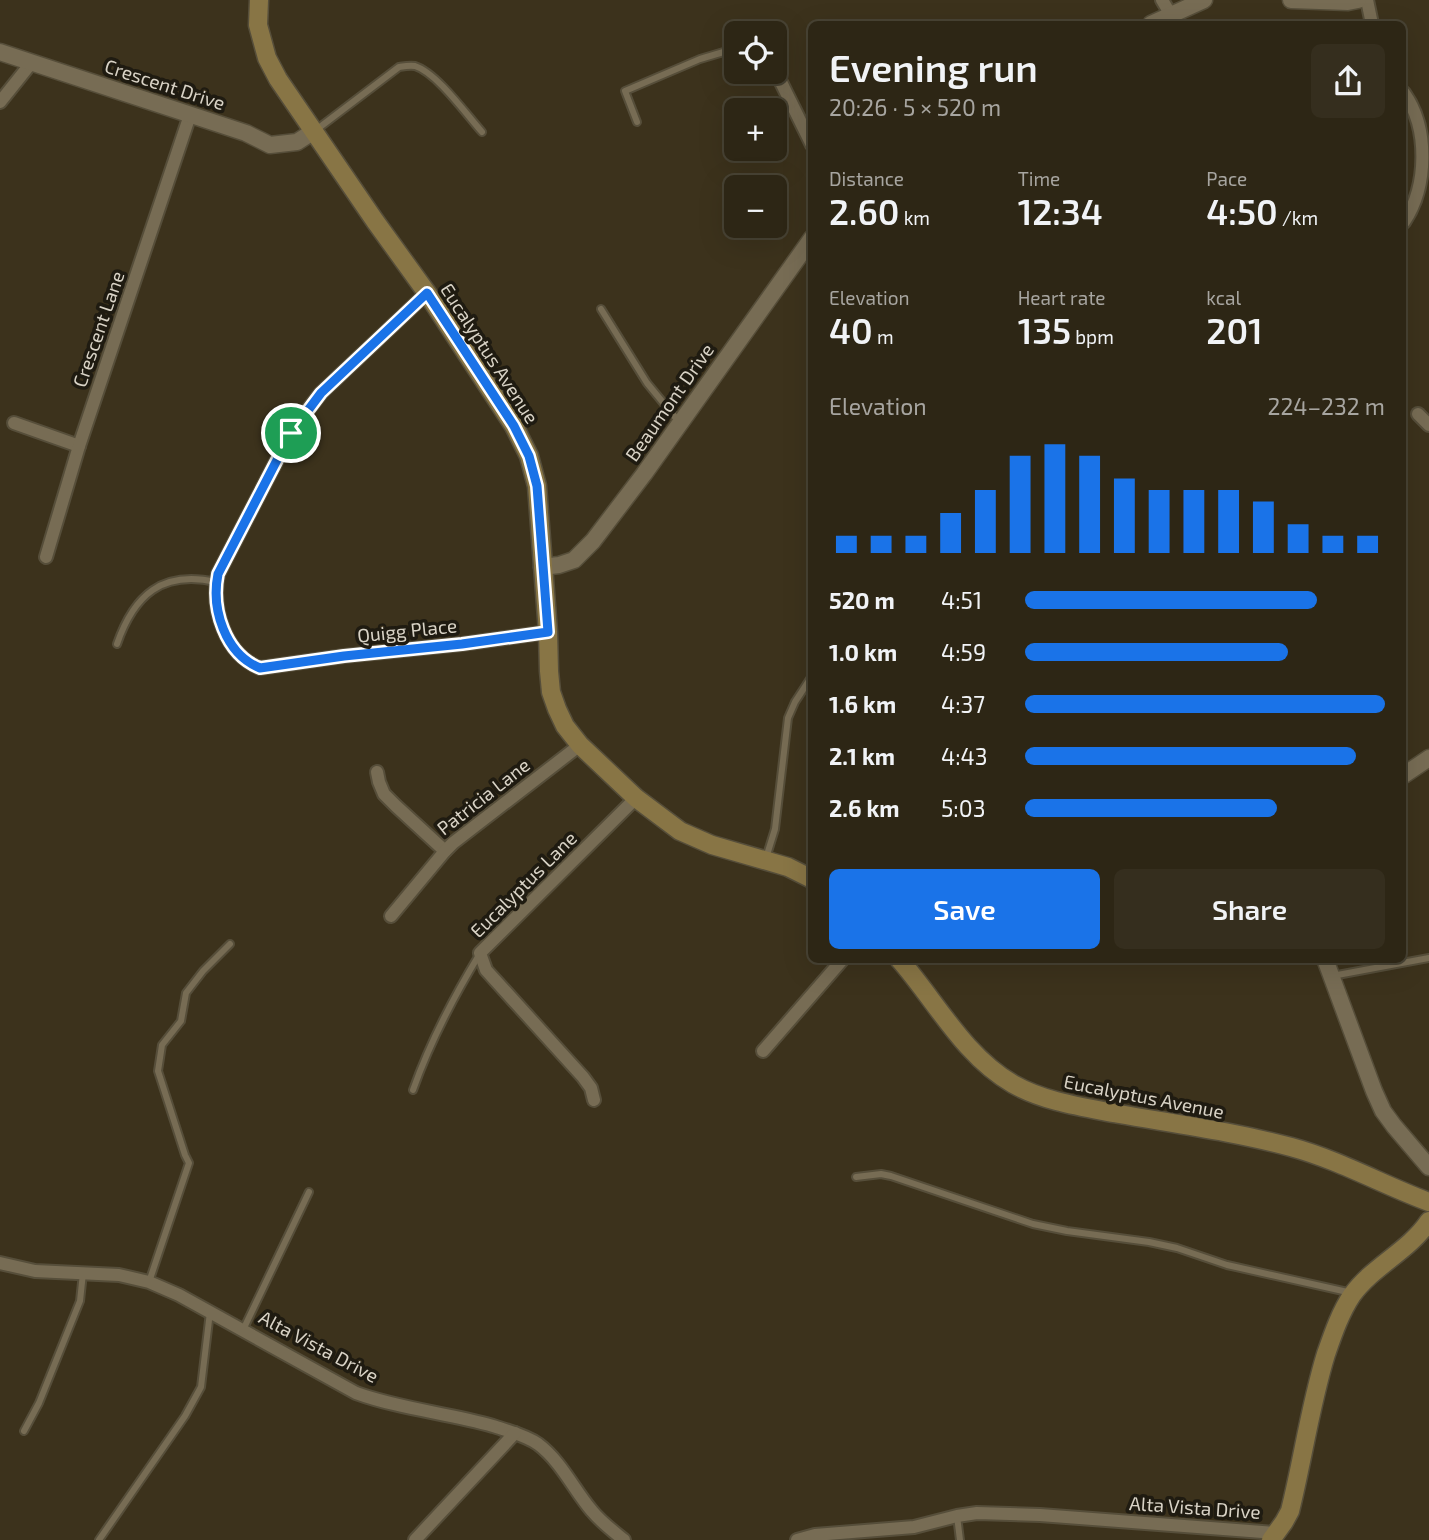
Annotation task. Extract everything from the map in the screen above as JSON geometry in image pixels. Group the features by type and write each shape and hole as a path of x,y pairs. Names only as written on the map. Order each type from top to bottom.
{"main road":[{"name":"Eucalyptus Avenue","path":"259,0 257,25 278,79 427,293 514,426 529,456 537,486 551,692 565,726 579,745 636,798 673,826 712,845 789,867 808,877"},
{"name":"Eucalyptus Avenue","path":"902,963 976,1054 1011,1083 1028,1092 1069,1105 1291,1147 1429,1202"},
{"name":"Alta Vista Drive","path":"1277,1538 1290,1511 1320,1373 1346,1305 1366,1278 1421,1233 1429,1221"}],"street":[{"path":"1162,0 1171,15"},
{"path":"1158,21 1204,0"},
{"path":"1291,0 1358,0"},
{"path":"1367,0 1371,21"},
{"name":"Crescent Drive","path":"0,52 246,133 271,145 297,142 314,131"},
{"path":"0,102 32,62"},
{"path":"782,84 808,137"},
{"path":"1406,96 1418,122 1426,161 1406,219"},
{"name":"Crescent Lane","path":"46,557 79,446 190,115"},
{"name":"Beaumont Drive","path":"542,567 574,560 593,541 808,244"},
{"path":"216,582 291,433 321,393 427,293"},
{"path":"1418,414 1429,425"},
{"path":"14,423 79,446"},
{"name":"Quigg Place","path":"216,582 218,614 224,633 249,663 260,668 548,632"},
{"name":"Patricia Lane","path":"391,916 444,851 579,745"},
{"path":"1406,774 1429,758"},
{"path":"377,772 384,793 444,851"},
{"name":"Eucalyptus Lane","path":"594,1100 591,1088 583,1077 486,970 480,953 636,798"},
{"path":"763,1051 840,963"},
{"path":"1326,963 1383,1111 1429,1167"},
{"name":"Alta Vista Drive","path":"0,1263 36,1270 119,1275 149,1282 179,1295 356,1393 372,1399 463,1418 524,1436 551,1456 591,1510 624,1540"},
{"path":"415,1540 515,1433"},
{"name":"Alta Vista Drive","path":"797,1540 815,1535 838,1537 914,1527 976,1513 1016,1514 1277,1538"}],"lane":[{"path":"637,122 625,91 724,51"},
{"path":"314,131 399,67 410,65 429,74 482,132"},
{"path":"600,309 647,383 680,423"},
{"path":"117,644 136,604 153,589 191,578 216,582"},
{"path":"766,860 775,829 789,718 795,702 808,682"},
{"path":"149,1282 189,1163 158,1071 162,1045 181,1021 186,993 230,944"},
{"path":"413,1090 443,1018 480,953"},
{"path":"1406,962 1429,958"},
{"path":"1330,977 1403,963"},
{"path":"856,1177 881,1174 891,1176 1033,1224 1177,1248 1227,1265 1353,1293"},
{"path":"243,1330 309,1192"},
{"path":"24,1431 39,1403 80,1301 83,1273"},
{"path":"99,1540 185,1416 201,1387 210,1312"},
{"path":"957,1516 960,1540"}],"route":[{"path":"427,293 514,426 529,456 537,486 548,632 260,668 249,663 236,650 220,624 216,582 291,433 321,393 427,293"}]}
